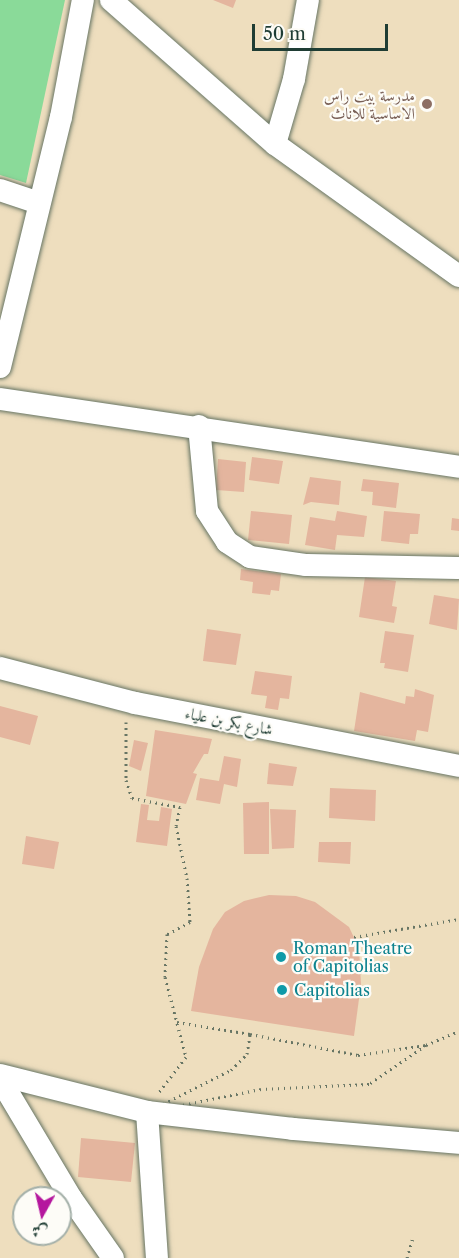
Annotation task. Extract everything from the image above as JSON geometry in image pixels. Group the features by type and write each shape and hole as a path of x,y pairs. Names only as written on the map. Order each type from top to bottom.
{"street":[{"path":"0,367 61,117 83,0"},
{"path":"111,0 275,144 459,276"},
{"path":"275,144 294,79 308,0"},
{"path":"0,190 39,203"},
{"path":"0,399 199,426 345,453 459,467"},
{"path":"199,426 207,510 227,542 250,557 306,565 459,568"},
{"name":"شارع بكر بن علياء","path":"0,668 126,700 459,766"},
{"path":"0,1077 292,1130 459,1143"},
{"path":"0,1077 71,1198 113,1258"},
{"path":"153,1103 157,1258"}],"path":[{"path":"126,700 126,780 132,798 180,807 176,826 190,922 167,934 165,977 186,1057 153,1103"},
{"path":"354,937 459,919"},
{"path":"177,1022 358,1055 426,1045"},
{"path":"153,1103 261,1089 369,1084 426,1045 459,1031"},
{"path":"153,1103 231,1070 247,1054 250,1034"},
{"path":"407,1258 413,1237"}],"green space":[{"path":"0,0 65,0 26,183 0,175"}],"building":[{"path":"213,0 236,0 233,8"},
{"path":"252,457 283,461 279,484 249,480"},
{"path":"218,459 246,462 244,492 216,490"},
{"path":"310,477 341,481 339,505 311,502 303,505"},
{"path":"363,479 399,483 396,508 372,505 373,492 361,491"},
{"path":"251,511 292,515 289,544 248,540"},
{"path":"337,511 367,516 364,537 337,535 335,550 305,545 310,517 335,521"},
{"path":"384,511 420,514 418,534 410,534 409,544 381,541"},
{"path":"452,518 459,519 459,531 451,530"},
{"path":"241,569 281,574 279,591 271,590 270,595 252,593 253,582 240,580"},
{"path":"365,577 396,581 392,606 397,607 394,623 359,617"},
{"path":"434,595 459,599 457,630 429,624"},
{"path":"207,629 241,634 236,665 203,661"},
{"path":"385,631 414,635 408,672 384,668 385,663 380,663"},
{"path":"255,671 292,676 289,699 280,698 278,710 265,708 267,696 251,694"},
{"path":"415,689 434,695 428,732 417,730 415,741 354,731 360,692 405,704 406,696 414,697"},
{"path":"0,706 38,716 30,745 0,737"},
{"path":"155,730 212,739 208,754 204,754 193,773 197,774 186,804 146,796"},
{"path":"134,740 148,743 141,771 129,766"},
{"path":"224,756 241,759 237,787 224,784 220,804 196,800 200,778 219,781"},
{"path":"269,763 297,767 293,786 267,784"},
{"path":"330,788 376,790 375,821 329,818"},
{"path":"269,802 269,854 244,854 243,803"},
{"path":"141,804 149,805 147,820 159,821 161,807 172,809 167,846 136,842"},
{"path":"270,809 296,810 294,848 272,849"},
{"path":"26,836 59,842 54,869 22,864"},
{"path":"319,842 351,842 350,864 318,862"},
{"name":"Roman Theatre of Capitolias","path":"269,895 296,896 315,902 349,927 359,948 361,984 354,1036 191,1011 199,967 213,929 225,912 244,901"},
{"path":"81,1138 135,1143 131,1182 78,1177"}],"place":[{"name":"مدرسة بيت راس الاساسية للاناث","path":"427,104"},
{"name":"Roman Theatre of Capitolias","path":"281,957"},
{"name":"Capitolias","path":"282,990"}]}
